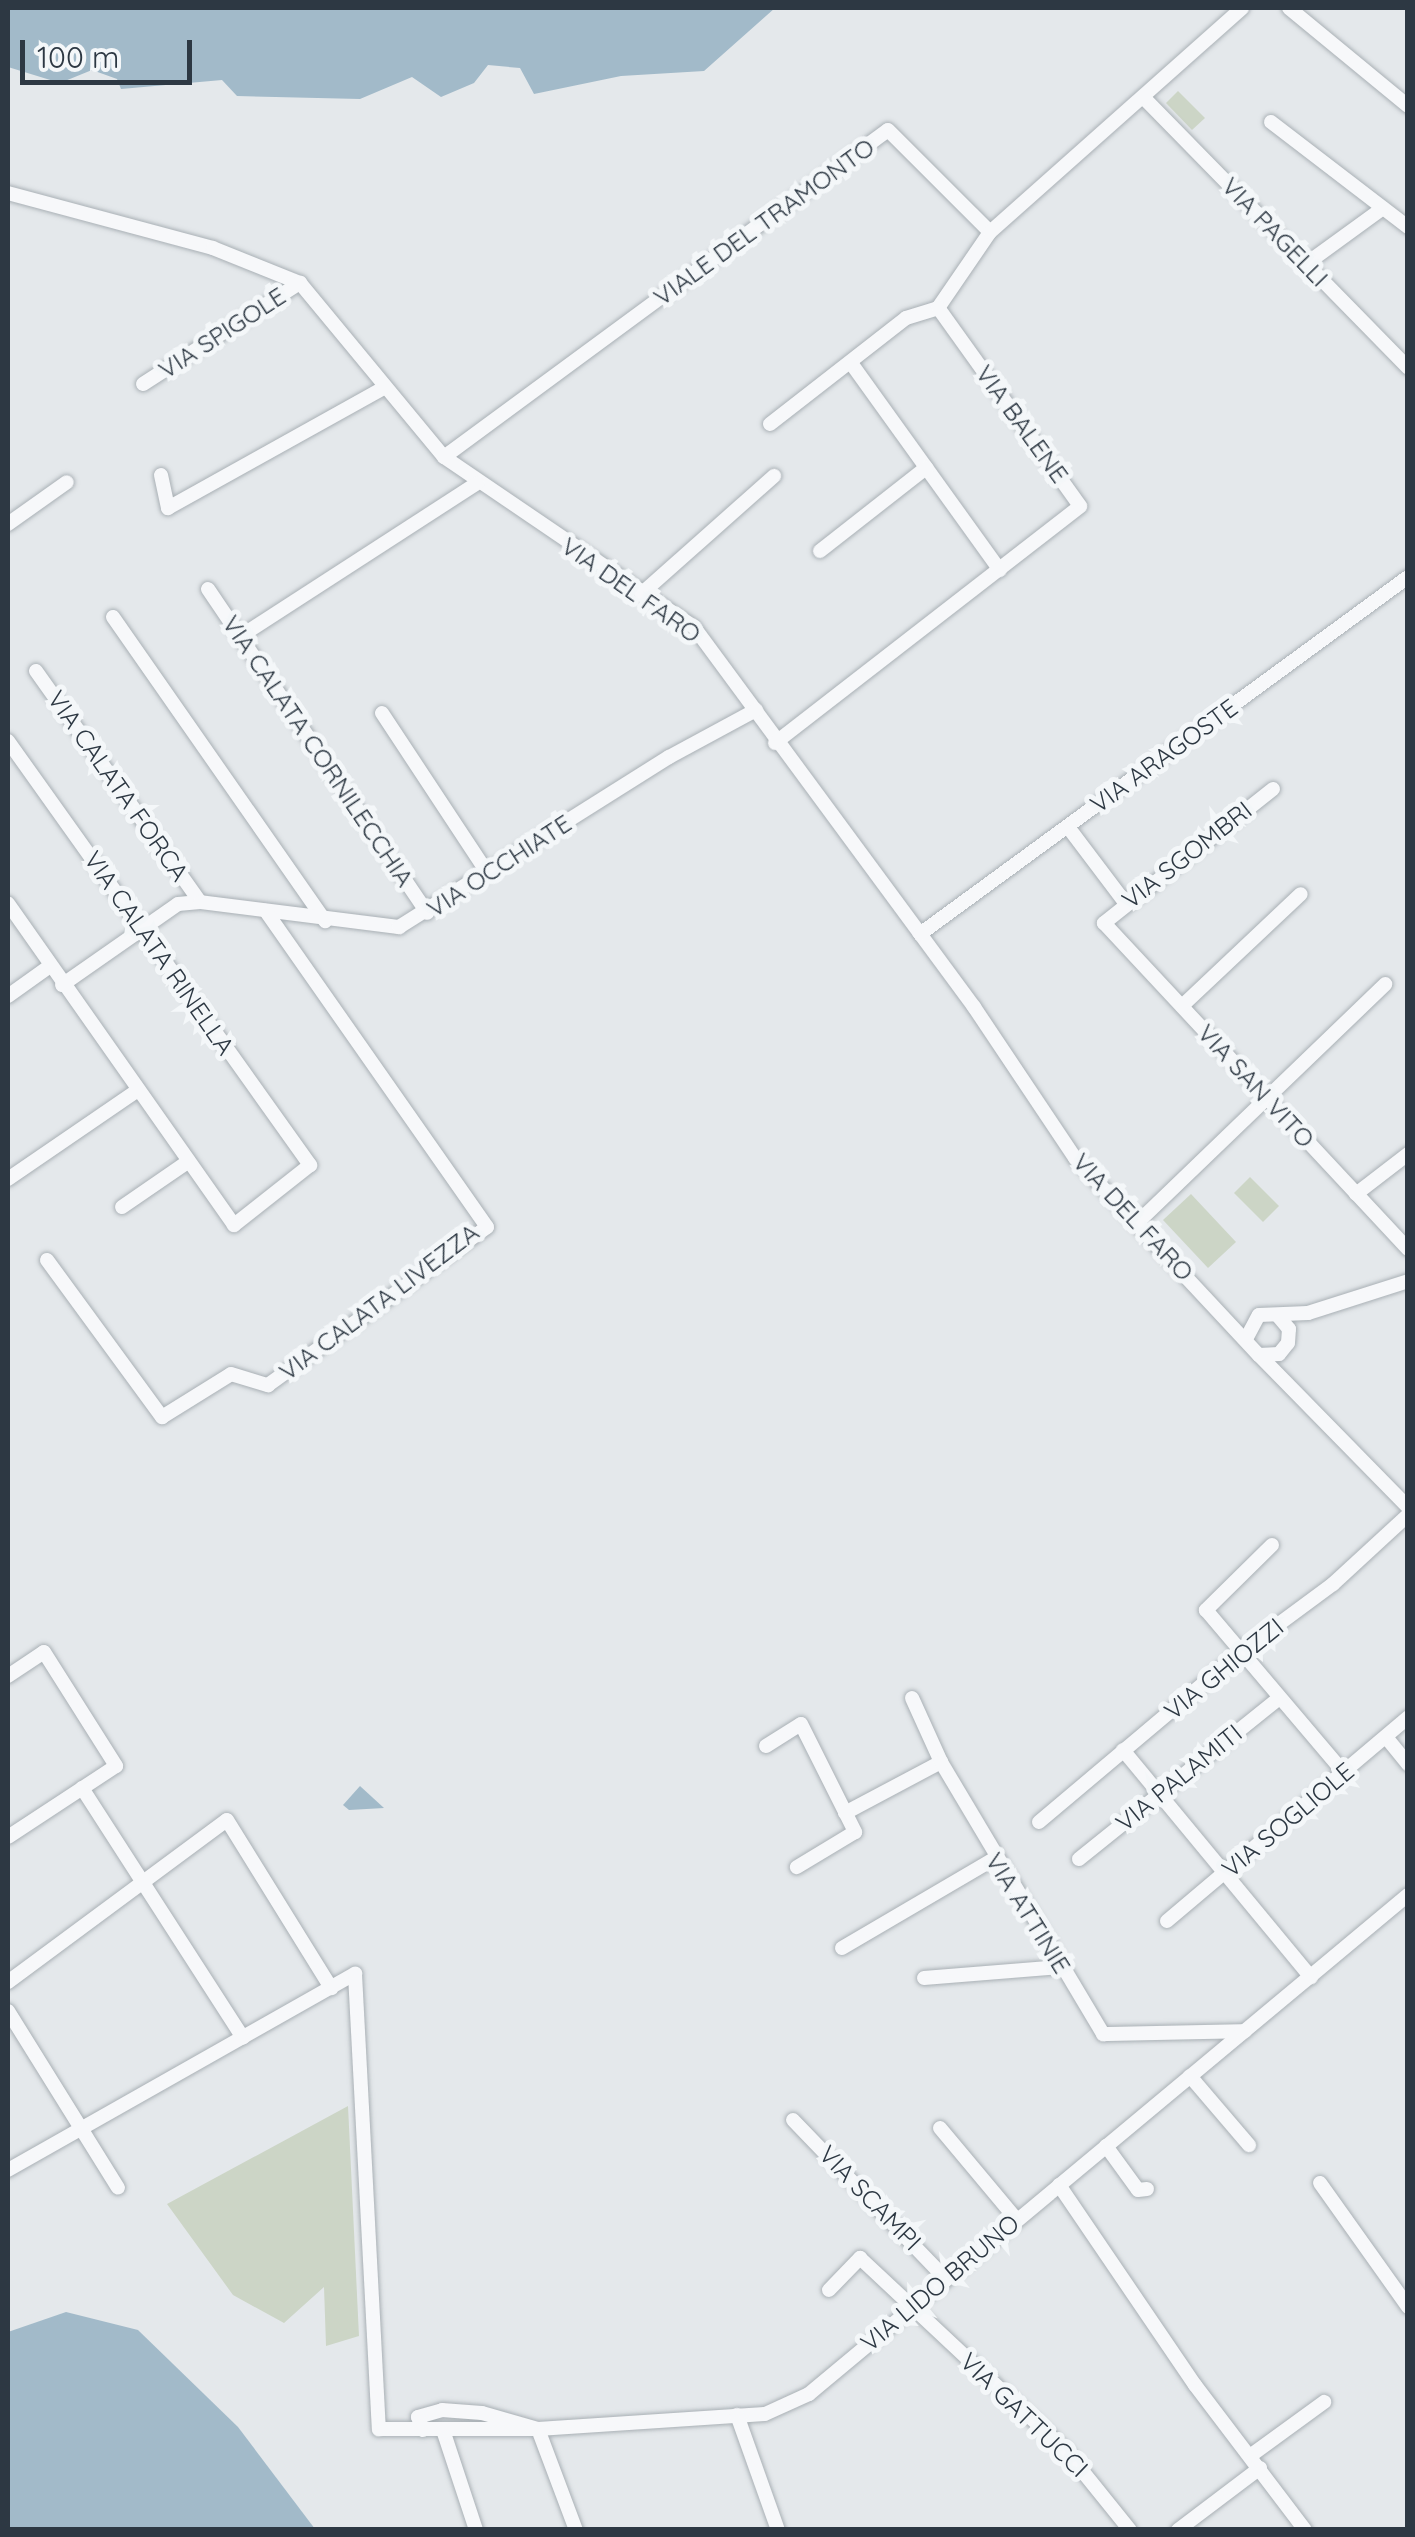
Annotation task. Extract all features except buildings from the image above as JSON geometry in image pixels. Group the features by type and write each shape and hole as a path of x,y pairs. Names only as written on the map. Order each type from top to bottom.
{"street":[{"path":"770,424 906,318 938,308 990,232 1242,8"},
{"path":"1289,8 1408,106"},
{"name":"VIA PAGELLI","path":"1143,97 1408,368"},
{"path":"1271,122 1408,227"},
{"name":"VIALE DEL TRAMONTO","path":"444,457 888,130 990,232"},
{"name":"VIA DEL FARO","path":"8,193 213,248 300,283 444,457 694,627 920,934 1075,1158 1246,1340"},
{"path":"1306,264 1383,208"},
{"name":"VIA SPIGOLE","path":"143,384 300,283"},
{"name":"VIA BALENE","path":"776,742 1080,506 938,308"},
{"path":"851,363 1000,570"},
{"path":"161,474 168,508 384,388"},
{"path":"820,550 926,468"},
{"path":"641,594 774,476"},
{"path":"8,522 68,482"},
{"path":"247,632 478,482"},
{"name":"VIA ARAGOSTE","path":"920,934 1408,576"},
{"name":"VIA CALATA CORNILECCHIA","path":"208,589 427,913"},
{"path":"113,617 325,921"},
{"name":"VIA CALATA FORCA","path":"36,671 200,902"},
{"name":"VIA OCCHIATE","path":"200,902 325,921 399,927 756,710"},
{"path":"382,713 487,872"},
{"name":"VIA CALATA RINELLA","path":"8,741 310,1166 234,1224 188,1161"},
{"name":"VIA SGOMBRI","path":"1104,922 1124,901 1272,789"},
{"path":"1068,826 1124,901"},
{"path":"1182,1006 1302,894"},
{"path":"62,985 178,904 200,902"},
{"path":"8,904 188,1161 122,1208"},
{"name":"VIA CALATA LIVEZZA","path":"47,1260 162,1417 231,1374 268,1384 488,1228 266,911"},
{"name":"VIA SAN VITO","path":"1104,922 1408,1249"},
{"path":"8,996 50,966"},
{"path":"1136,1224 1385,984"},
{"path":"8,1179 138,1090"},
{"path":"1356,1194 1408,1154"},
{"path":"1224,1314 1253,1319 1308,1313 1408,1281"},
{"path":"1287,1379 1280,1353 1290,1333 1308,1313"},
{"path":"1278,1316 1290,1333"},
{"path":"1253,1319 1246,1340 1408,1511"},
{"path":"1259,1355 1280,1353"},
{"name":"VIA GHIOZZI","path":"1039,1822 1241,1652 1333,1584 1408,1511"},
{"path":"1272,1545 1206,1610 1344,1773"},
{"path":"8,1676 44,1652 116,1766 8,1837"},
{"name":"VIA ATTINIE","path":"912,1698 941,1762 994,1859 1104,2034 1245,2031"},
{"name":"VIA PALAMITI","path":"1079,1858 1279,1698"},
{"name":"VIA SOGLIOLE","path":"1167,1921 1408,1718"},
{"path":"766,1746 801,1724 854,1832 796,1868"},
{"path":"1386,1737 1408,1764"},
{"path":"1122,1750 1312,1977"},
{"path":"845,1813 941,1762"},
{"path":"82,1788 243,2038"},
{"path":"8,1982 227,1820 330,1988 8,2170"},
{"path":"842,1948 994,1859"},
{"name":"VIA LIDO BRUNO","path":"330,1988 355,1974 379,2430 538,2429 766,2414 809,2394 1408,1895"},
{"path":"924,1978 1060,1967"},
{"path":"8,2011 118,2188"},
{"path":"1190,2076 1250,2144"},
{"name":"VIA SCAMPI","path":"792,2120 945,2278"},
{"path":"940,2128 1017,2220"},
{"path":"1106,2146 1138,2190 1146,2189"},
{"path":"1320,2182 1408,2306"},
{"path":"1059,2185 1305,2530"},
{"name":"VIA GATTUCCI","path":"829,2290 860,2258 1067,2452 1130,2530"},
{"path":"1178,2530 1324,2402"},
{"path":"423,2430 418,2418 442,2410 492,2415 538,2429 576,2530"},
{"path":"736,2415 778,2530"},
{"path":"442,2430 476,2530"}],"green space":[{"path":"1178,91 1205,118 1192,130 1166,103"},
{"path":"1250,1177 1279,1206 1263,1222 1234,1193"},
{"path":"1191,1194 1236,1242 1208,1268 1163,1220"},
{"path":"348,2106 359,2336 326,2346 324,2287 284,2323 233,2295 167,2204"}],"water":[{"path":"8,8 775,8 704,71 621,76 534,94 520,68 488,65 474,83 441,97 412,77 360,99 237,96 222,80 121,89 117,79 92,70 60,83 8,67"},
{"path":"360,1786 384,1808 349,1810 343,1805"},
{"path":"66,2312 138,2330 238,2427 315,2529 8,2529 8,2332"}]}
